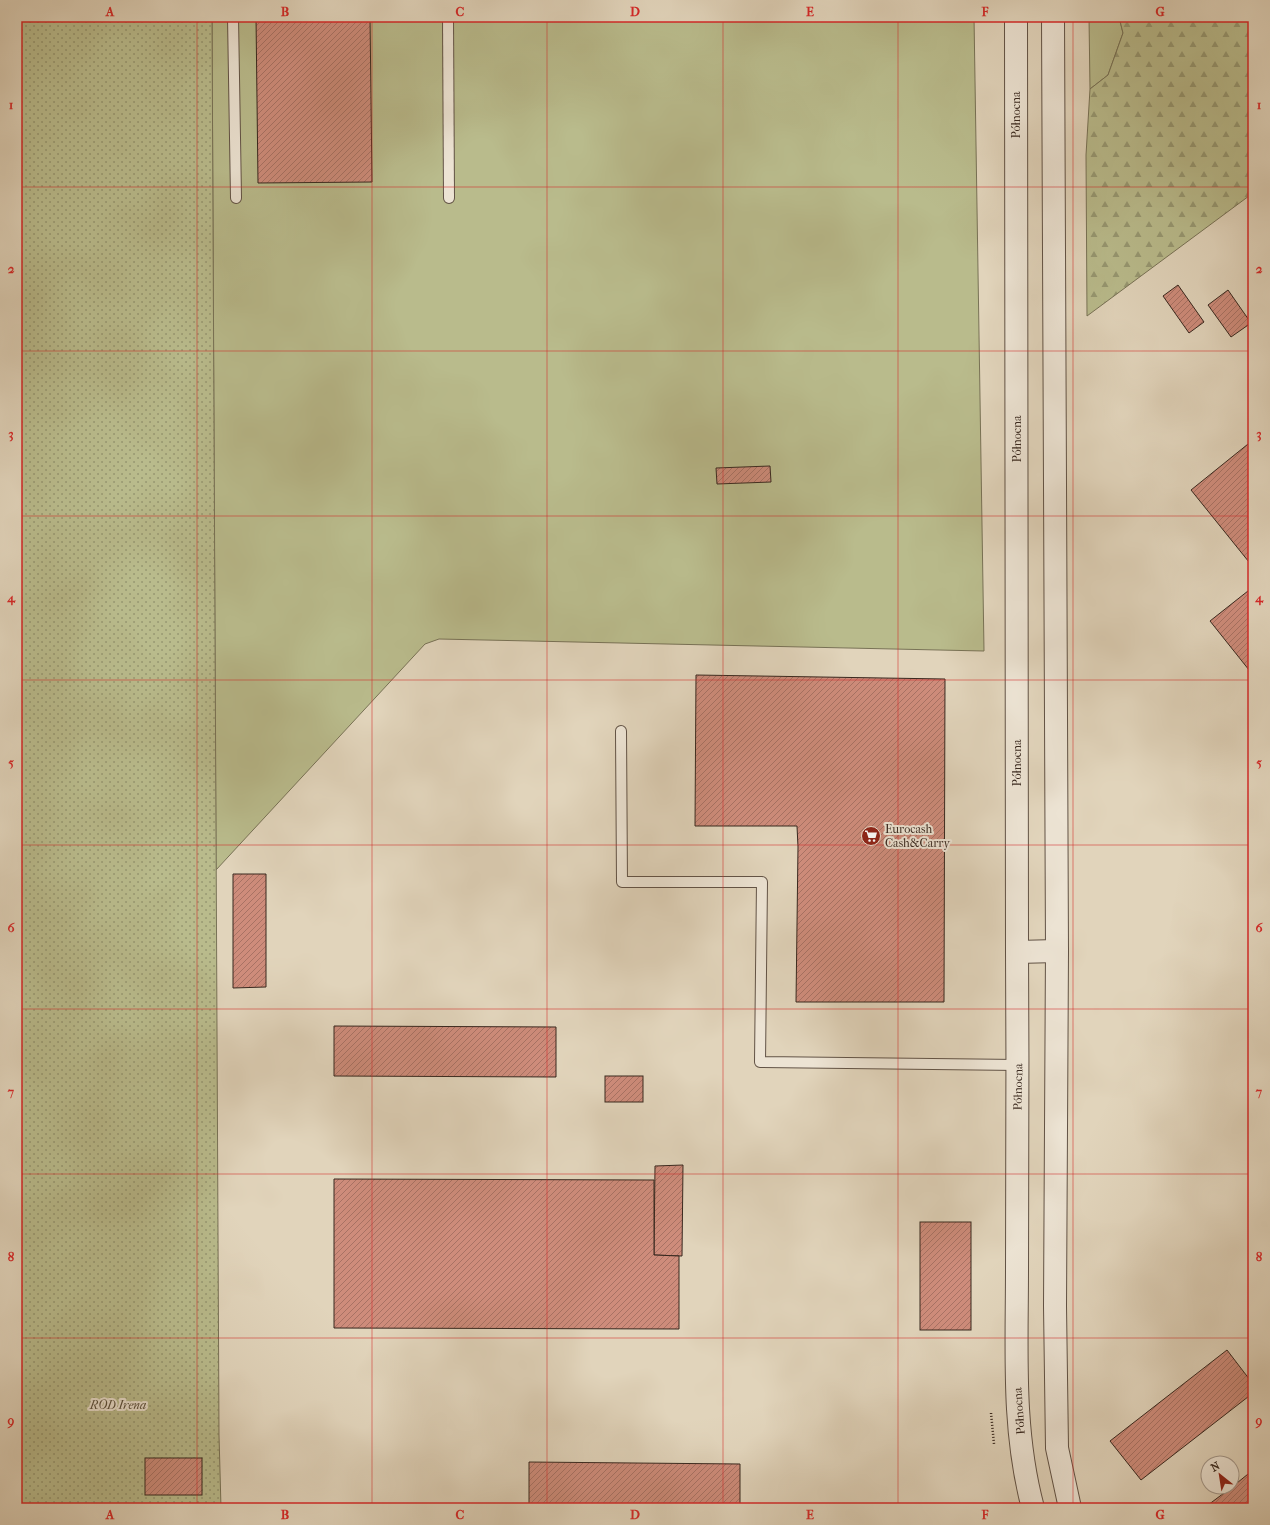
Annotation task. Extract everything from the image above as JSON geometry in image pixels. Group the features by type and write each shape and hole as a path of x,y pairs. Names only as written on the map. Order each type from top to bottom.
{"street":[{"name":"Północna","path":"1016,17 1017,952 1019,1065 1017,1403 1025,1478 1033,1508"},
{"path":"1053,17 1057,951 1055,1306 1057,1448 1070,1508"},
{"path":"1017,952 1057,951"}],"lane":[{"path":"233,17 236,198"},
{"path":"448,17 449,198"},
{"path":"620,731 622,882 762,882 760,1062 1019,1065"}],"green space":[{"name":"ROD Irena","path":"17,17 212,17 219,1435 221,1508 17,1508"},
{"path":"212,17 974,17 984,651 439,639 425,644 216,870"},
{"path":"1089,17 1119,17 1123,33 1108,75 1090,89"},
{"path":"1119,17 1253,17 1253,193 1087,316 1086,155 1090,89 1108,75 1123,33"}],"building":[{"path":"256,17 370,17 372,182 258,183"},
{"path":"1178,285 1204,322 1189,333 1163,296"},
{"path":"1228,290 1251,323 1231,337 1208,305"},
{"path":"1253,440 1253,567 1191,490"},
{"path":"770,466 771,482 717,484 716,468"},
{"path":"1253,587 1253,675 1210,621"},
{"name":"Eurocash Cash&Carry","path":"696,675 945,679 944,1002 796,1002 797,826 695,826"},
{"path":"233,874 266,874 266,987 233,988"},
{"path":"334,1026 556,1027 556,1077 334,1076"},
{"path":"605,1076 643,1076 643,1102 605,1102"},
{"path":"683,1165 682,1256 654,1255 655,1166"},
{"path":"334,1179 654,1180 654,1255 679,1256 679,1329 334,1328"},
{"path":"920,1222 971,1222 971,1330 920,1330"},
{"path":"1227,1350 1253,1384 1253,1393 1141,1480 1110,1441"},
{"path":"145,1458 202,1458 202,1495 145,1495"},
{"path":"529,1462 740,1464 740,1508 529,1508"},
{"path":"1253,1470 1253,1508 1204,1508 1221,1495 1240,1495 1240,1481"}],"place":[{"name":"Eurocash Cash&Carry","path":"871,836"}]}
